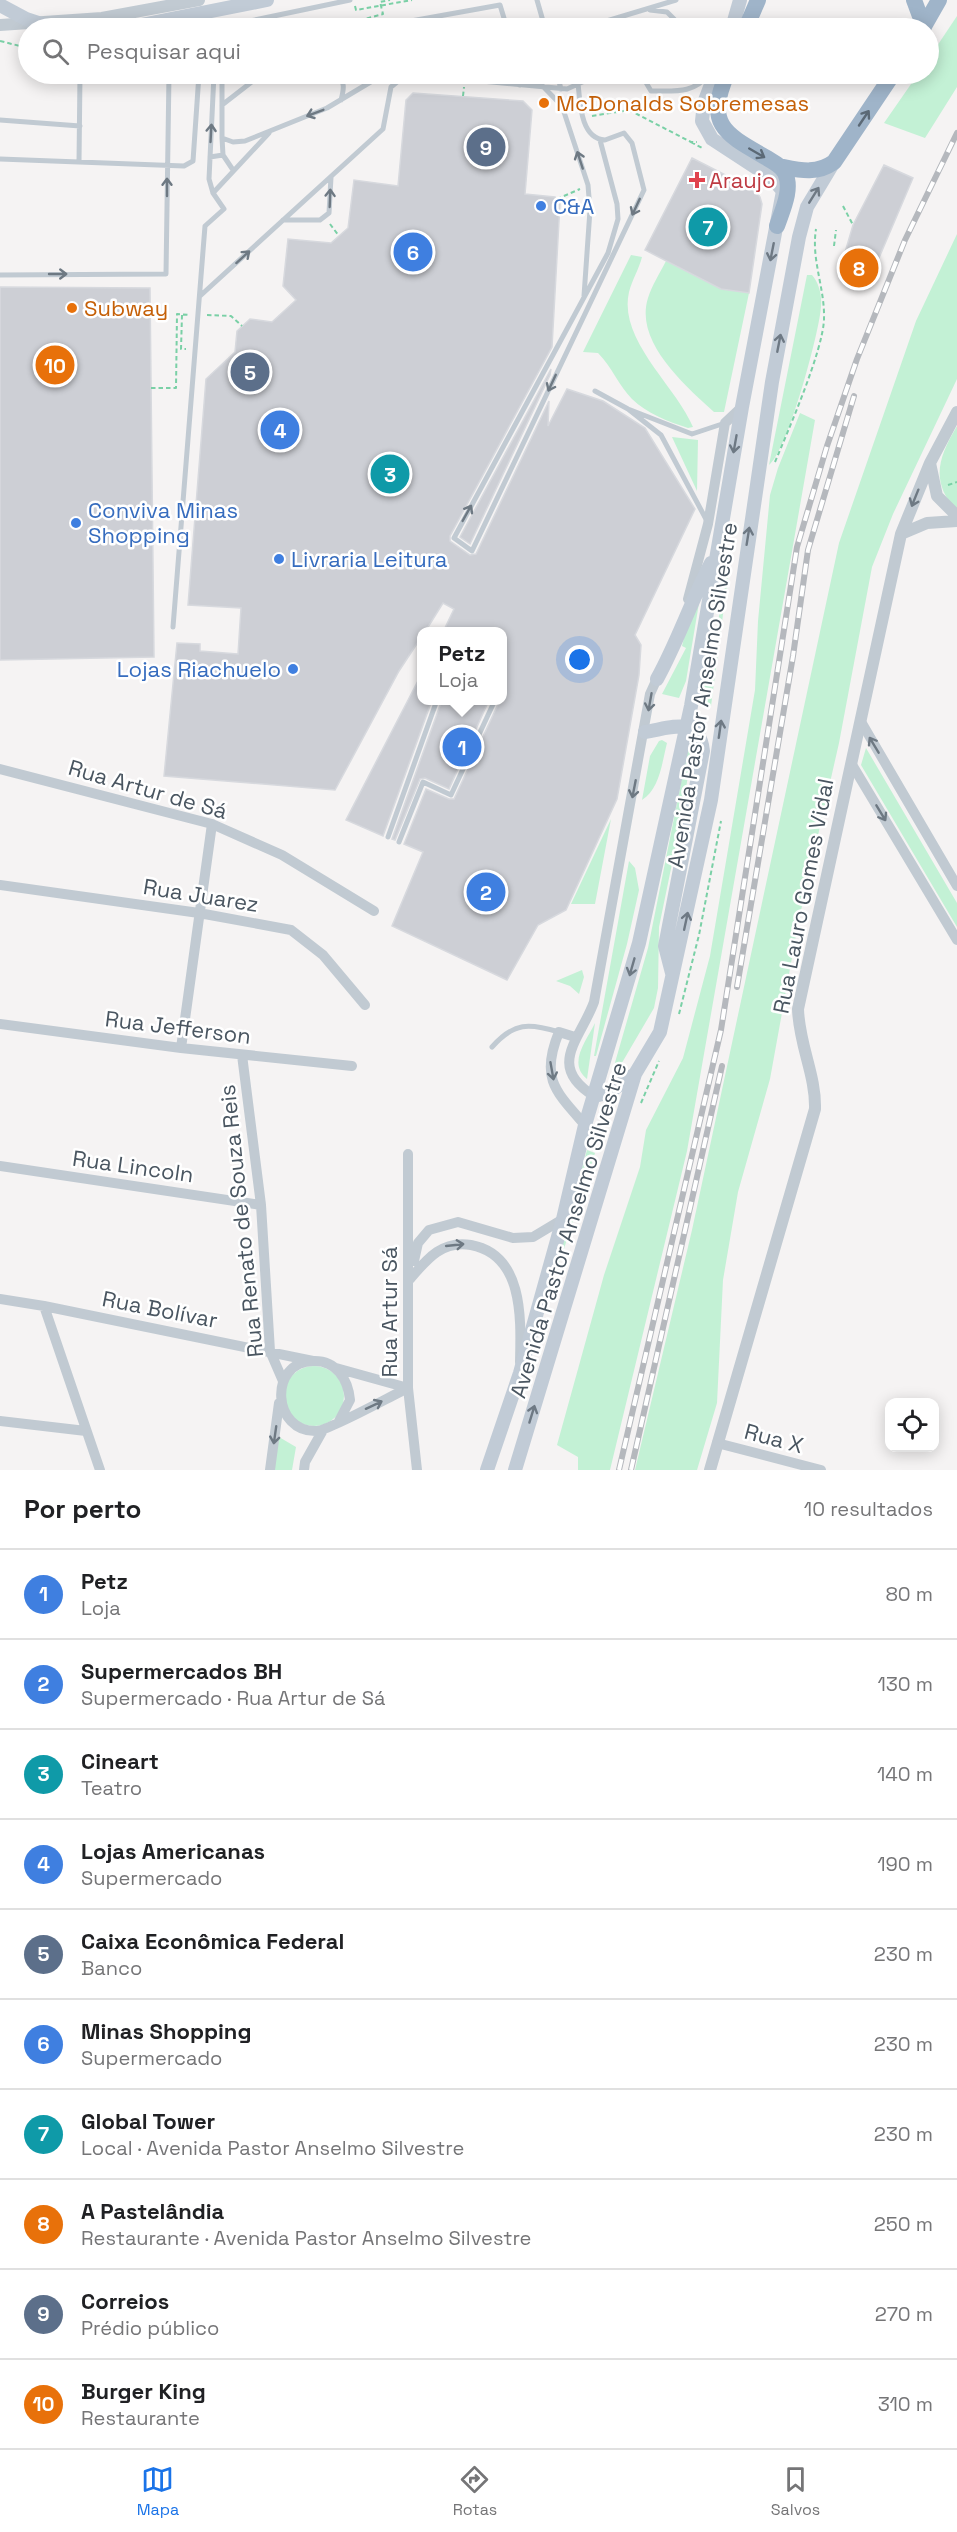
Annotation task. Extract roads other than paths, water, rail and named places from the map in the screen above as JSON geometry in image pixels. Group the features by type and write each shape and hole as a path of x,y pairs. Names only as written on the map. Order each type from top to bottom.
{"highway":[{"path":"750,18 758,0"},
{"path":"914,0 920,18"},
{"path":"930,18 940,0"},
{"path":"723,84 717,97 717,116 731,137 776,169 785,172 788,188 777,226"},
{"path":"776,169 811,171 824,169 834,162 886,84"}],"main road":[{"path":"176,18 267,0"},
{"path":"735,18 740,0"},
{"path":"0,5 23,18"},
{"path":"711,84 704,103 702,121 712,139 776,169"},
{"name":"Avenida Pastor Anselmo Silvestre","path":"518,1469 635,1074 660,1032 674,978 711,800 772,382 799,237 807,207 834,162"},
{"name":"Avenida Pastor Anselmo Silvestre","path":"487,1470 519,1373 563,1219 585,1125 639,943 685,726 777,226"},
{"path":"657,679 676,644 694,594 716,554"},
{"path":"645,732 685,726 698,733 703,752 665,946 674,978"},
{"path":"594,1096 608,1093 635,1074"}],"street":[{"path":"102,18 199,0"},
{"path":"0,26 18,25"},
{"path":"724,423 742,407"},
{"name":"Rua Lauro Gomes Vidal","path":"710,1470 815,1109 816,1092 803,1051 798,1009 901,534 930,463 957,412"},
{"name":"Avenida Pastor Anselmo Silvestre","path":"594,1096 578,1086 571,1076 568,1062 575,1037 594,1002 651,694 691,592 708,524 724,423"},
{"path":"930,463 937,496 957,516"},
{"path":"901,534 927,523 957,521"},
{"path":"860,720 957,886"},
{"path":"851,763 957,940"},
{"name":"Rua Artur de Sá","path":"0,769 213,824 282,855 374,910"},
{"path":"181,1048 213,824"},
{"name":"Rua Juarez","path":"0,885 291,930 323,955 365,1005"},
{"name":"Rua Jefferson","path":"0,1024 181,1048 352,1066"},
{"path":"559,1032 575,1037"},
{"name":"Avenida Pastor Anselmo Silvestre","path":"559,1032 550,1054 550,1073 557,1090 585,1125"},
{"name":"Rua Renato de Souza Reis","path":"242,1055 261,1205 270,1351 283,1381"},
{"name":"Rua Artur Sá","path":"408,1154 410,1279 408,1388 417,1470"},
{"name":"Rua Lincoln","path":"0,1166 261,1205"},
{"path":"410,1279 418,1242 429,1230 458,1222 513,1238 533,1237 563,1219"},
{"path":"410,1279 428,1257 444,1246 461,1243 484,1247 502,1259 513,1280 521,1321 519,1373"},
{"name":"Rua Bolívar","path":"0,1299 313,1361"},
{"path":"44,1306 100,1470"},
{"path":"270,1470 283,1381 291,1369 313,1361 408,1388"},
{"path":"335,1368 344,1376 350,1400 339,1421"},
{"path":"280,1399 289,1419 297,1426 308,1430 323,1430 408,1388"},
{"path":"0,1421 86,1431"},
{"path":"304,1470 305,1462 323,1430"},
{"name":"Rua X","path":"717,1443 820,1470"}],"lane":[{"path":"265,18 352,0"},
{"path":"537,0 542,18"},
{"path":"618,18 676,0"},
{"path":"428,18 500,5 504,18"},
{"path":"648,9 667,12 673,18"},
{"path":"80,84 80,162"},
{"path":"0,275 166,274 169,84"},
{"path":"0,159 184,166 193,161 198,84"},
{"path":"173,627 205,226 224,209 213,193 209,179 214,84"},
{"path":"222,84 223,155 233,170"},
{"path":"222,105 250,84"},
{"path":"340,100 344,90 343,84"},
{"path":"222,138 232,142 245,141 327,108 367,84"},
{"path":"200,296 383,129 390,87 394,84"},
{"path":"509,84 561,89 567,89 576,84"},
{"path":"539,84 562,106 588,185 590,210 583,301"},
{"path":"560,84 561,89"},
{"path":"578,84 583,118 591,134 600,140 617,204 618,219 608,253 454,538 472,551 644,190 632,143 628,138 624,134 600,140"},
{"path":"647,84 651,91 678,91 701,84"},
{"path":"0,120 80,126"},
{"path":"213,193 270,131"},
{"path":"210,157 223,155"},
{"path":"283,220 320,220 329,213 331,177"},
{"path":"595,391 628,409 692,434 724,423"},
{"path":"628,409 661,435 708,524"},
{"path":"388,837 435,705"},
{"path":"399,842 423,782 451,795 493,705"},
{"path":"492,1047 505,1032 520,1026 539,1026 559,1032"}],"railway":[{"path":"619,1470 721,1030 797,547 827,446 857,359 905,240 957,133"},
{"path":"737,987 793,656 808,550 854,396"},
{"path":"631,1470 722,1066"}],"place":[{"name":"McDonalds Sobremesas","path":"544,103"},
{"name":"Correios","path":"486,147"},
{"name":"Araujo","path":"697,180"},
{"name":"C&A","path":"541,206"},
{"name":"Global Tower","path":"708,227"},
{"name":"Minas Shopping","path":"413,252"},
{"name":"A Pastelândia","path":"859,268"},
{"name":"Subway","path":"72,308"},
{"name":"Burger King","path":"55,365"},
{"name":"Caixa Econômica Federal","path":"250,372"},
{"name":"Lojas Americanas","path":"280,430"},
{"name":"Cineart","path":"390,474"},
{"name":"Conviva Minas Shopping","path":"76,523"},
{"name":"Livraria Leitura","path":"279,559"},
{"name":"Lojas Riachuelo","path":"293,669"},
{"name":"Petz","path":"462,747"},
{"name":"Supermercados BH","path":"486,892"}]}
